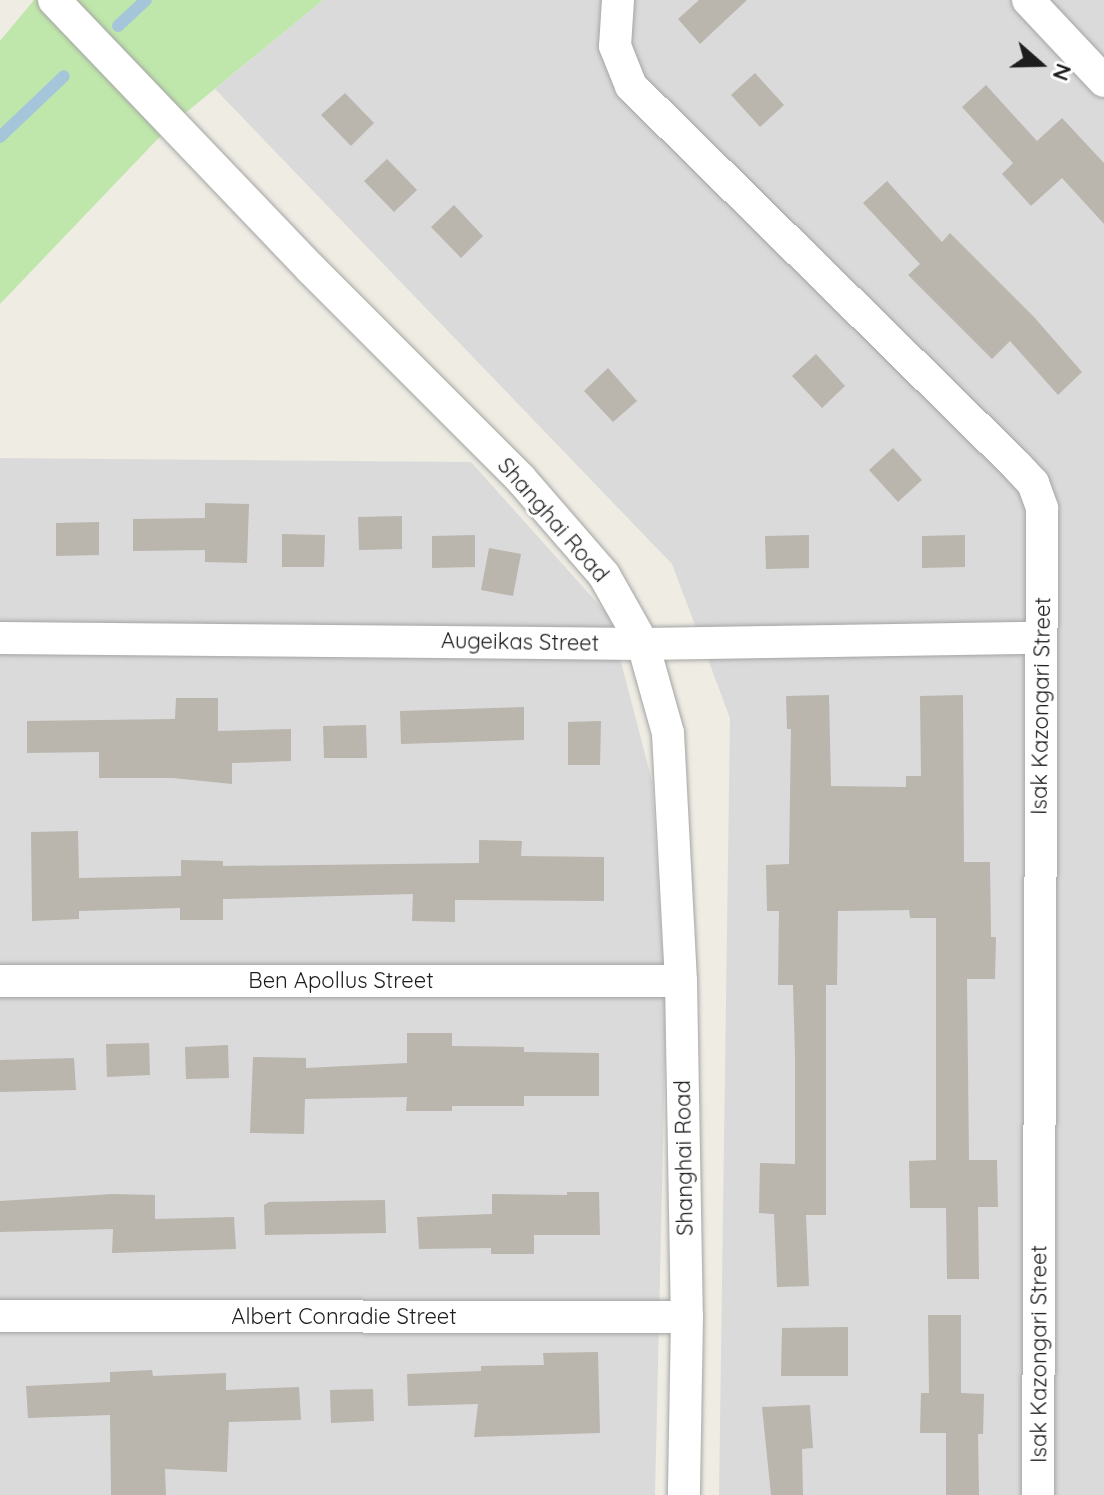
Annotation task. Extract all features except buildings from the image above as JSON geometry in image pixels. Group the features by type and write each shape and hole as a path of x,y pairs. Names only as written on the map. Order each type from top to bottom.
{"street":[{"name":"Shanghai Road","path":"54,0 311,269 520,478 604,575 643,644 668,733 681,981 687,1317 684,1495"},
{"name":"Isak Kazongari Street","path":"618,0 615,46 631,86 1033,483 1042,508 1038,1495"},
{"path":"1028,0 1104,81"},
{"name":"Augeikas Street","path":"0,638 643,644 1040,638"},
{"name":"Ben Apollus Street","path":"0,981 681,981"},
{"name":"Albert Conradie Street","path":"0,1316 687,1317"}],"shaded area":[{"path":"323,0 1104,0 1104,1495 719,1495 730,718 672,564 215,89"},
{"path":"0,458 471,462 609,616 652,781 666,1012 655,1495 0,1495"}],"green space":[{"path":"34,0 323,0 172,124 0,304 0,41"}],"waterway":[{"path":"118,26 146,0"},
{"path":"0,137 64,76"}]}
